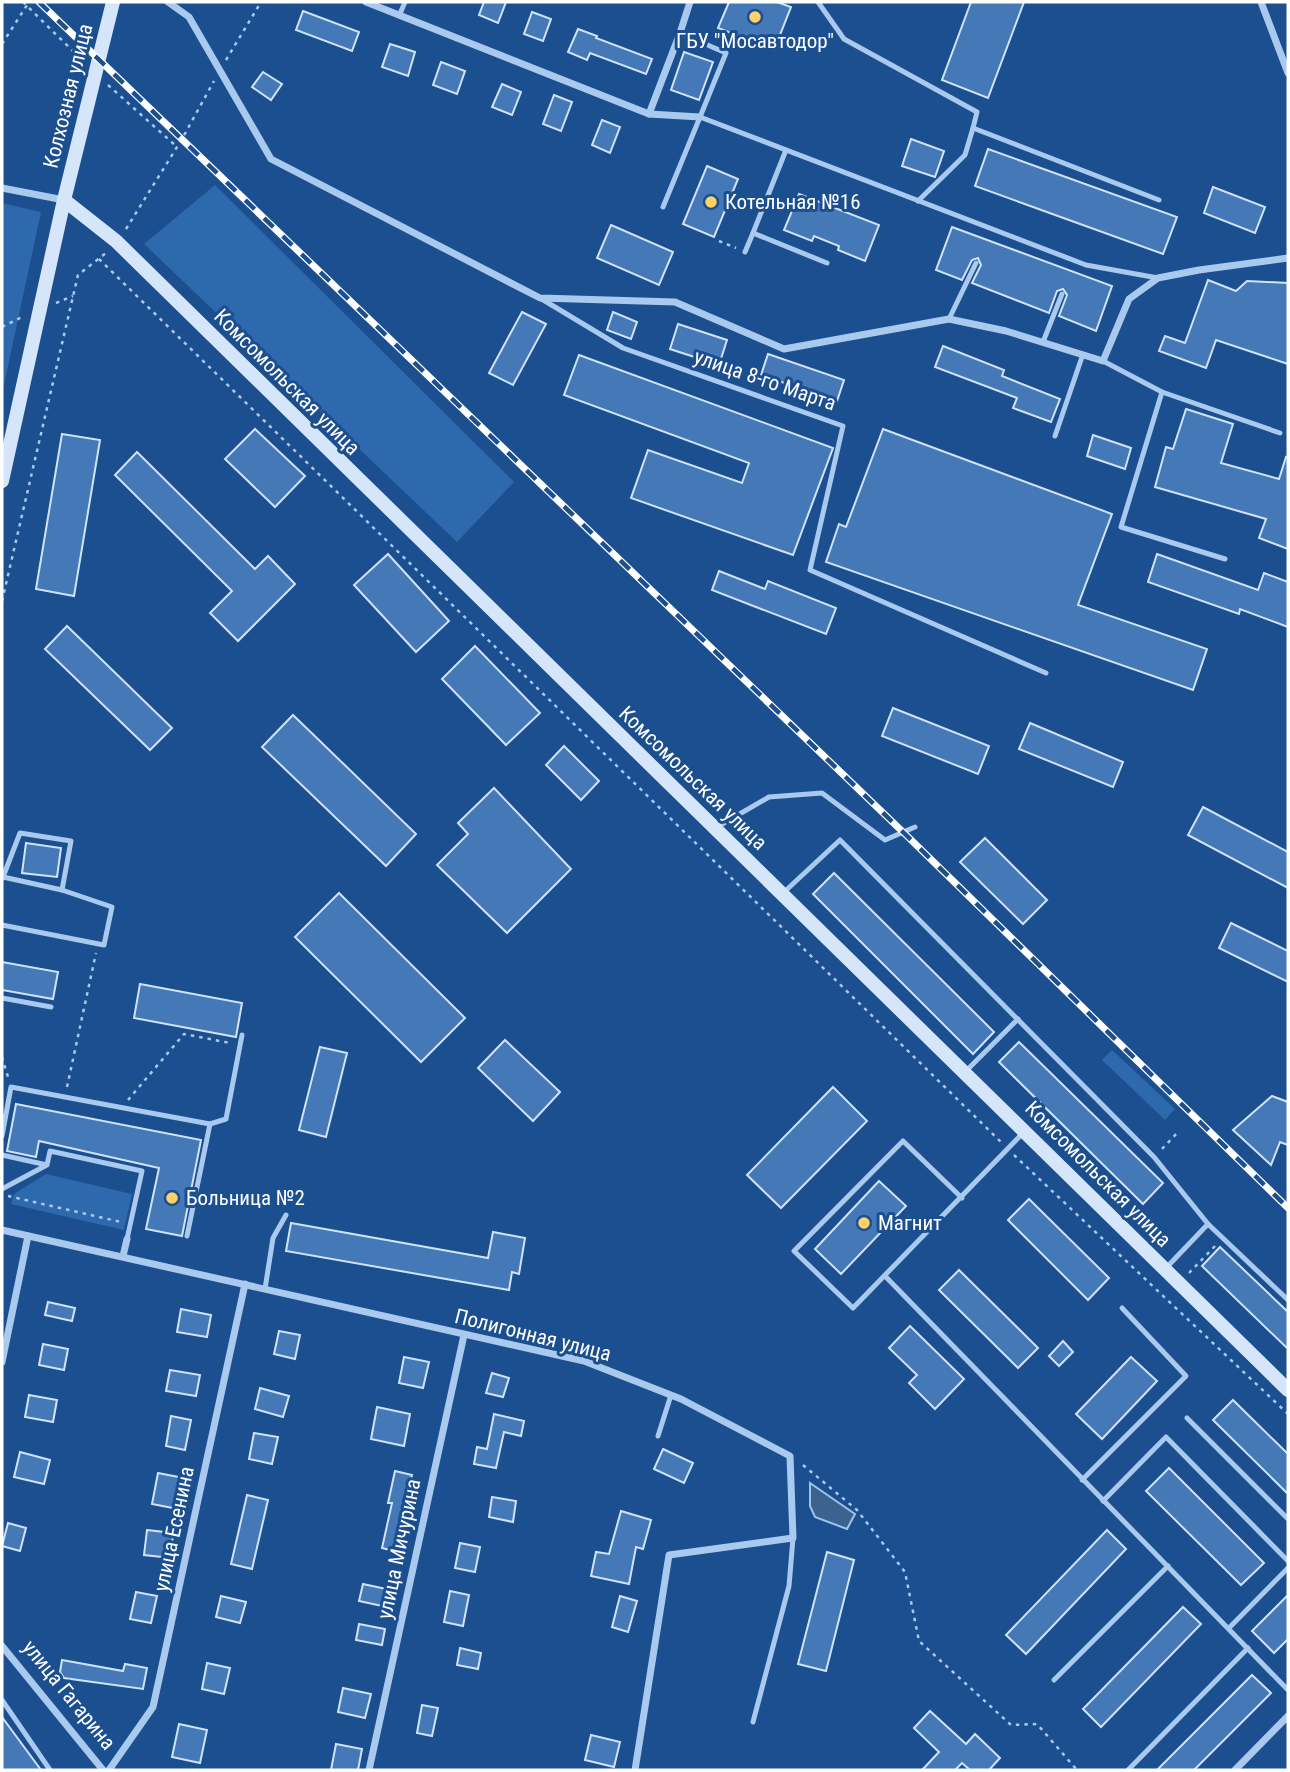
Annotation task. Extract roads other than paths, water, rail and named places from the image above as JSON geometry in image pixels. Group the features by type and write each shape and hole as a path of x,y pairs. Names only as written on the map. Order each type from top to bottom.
{"street":[{"name":"Колхозная улица","path":"64,200 113,2"},
{"name":"улица 8-го Марта","path":"168,2 189,17 271,159 540,298 675,302 784,349 949,319 1006,331 1103,361"},
{"path":"366,2 649,114 700,117"},
{"path":"649,114 690,2"},
{"path":"1261,2 1288,73"},
{"path":"2,188 64,200 2,481"},
{"name":"Комсомольская улица","path":"64,200 116,242 419,542 1288,1390"},
{"path":"1103,361 1129,299 1158,278 1288,258"},
{"name":"Полигонная улица","path":"2,1230 584,1361 671,1395 790,1456 793,1538"},
{"path":"2,1362 28,1236"},
{"path":"123,1256 127,1239"},
{"name":"улица Есенина","path":"109,1770 153,1707 245,1284"},
{"name":"улица Мичурина","path":"369,1770 464,1335"},
{"path":"635,1770 669,1555 793,1538"},
{"name":"улица Гагарина","path":"2,1646 103,1770"},
{"path":"1235,1770 1288,1716"}],"lane":[{"path":"399,16 405,2"},
{"path":"818,2 844,39 977,112 965,155 918,201"},
{"path":"663,207 726,53 680,33"},
{"path":"700,117 1086,265 1158,278"},
{"path":"973,128 1159,200"},
{"path":"745,252 786,150"},
{"path":"753,233 827,262"},
{"path":"949,319 976,262"},
{"path":"1043,342 1062,294"},
{"name":"улица 8-го Марта","path":"540,298 623,348 843,426 810,570 1046,673"},
{"path":"1055,436 1083,354"},
{"path":"1103,361 1162,392 1280,433"},
{"path":"1162,392 1121,527 1224,559"},
{"path":"715,829 769,797 822,793 885,840 915,827"},
{"path":"2,925 104,945 111,907 62,890 2,878 20,833 71,841 62,890"},
{"path":"782,894 840,840 1154,1157 1208,1224 1288,1300"},
{"path":"2,998 51,1007"},
{"path":"965,1072 1018,1019"},
{"path":"2,1085 210,1124 226,1119 242,1035"},
{"path":"2,1136 11,1087"},
{"path":"187,1236 210,1124"},
{"path":"962,1198 903,1140 794,1251 853,1308 962,1198 1025,1131"},
{"path":"2,1189 47,1165 50,1151 142,1171 127,1239"},
{"path":"2,1155 47,1165"},
{"path":"265,1289 273,1238 286,1215"},
{"path":"1164,1270 1208,1224"},
{"path":"885,1276 1288,1690"},
{"path":"1082,1480 1186,1376 1122,1308"},
{"path":"657,1436 671,1395"},
{"path":"1187,1418 1288,1519"},
{"path":"1103,1501 1166,1437 1288,1561"},
{"path":"753,1722 789,1586 793,1538"},
{"path":"1054,1680 1168,1566"},
{"path":"1229,1628 1288,1568"},
{"path":"1128,1770 1248,1648"},
{"path":"2,1700 50,1770"}],"railway":[{"path":"39,2 904,833 1288,1208"}],"place":[{"name":"ГБУ \"Мосавтодор\"","path":"755,17"},
{"name":"Котельная №16","path":"711,202"},
{"name":"Больница №2","path":"172,1198"},
{"name":"Магнит","path":"864,1223"}]}
